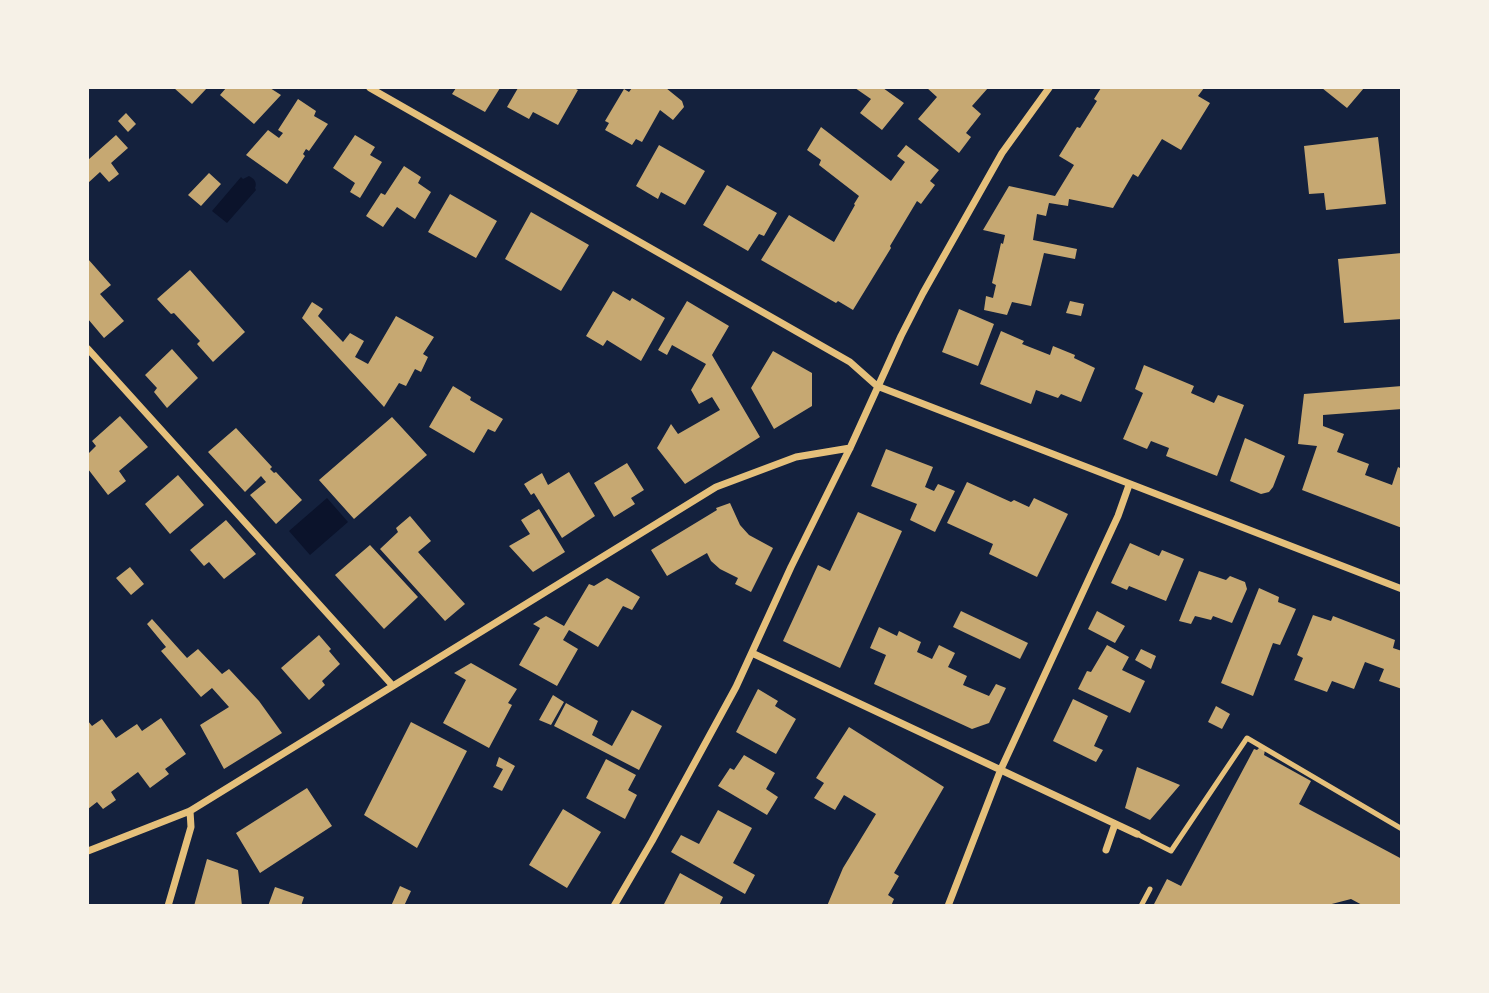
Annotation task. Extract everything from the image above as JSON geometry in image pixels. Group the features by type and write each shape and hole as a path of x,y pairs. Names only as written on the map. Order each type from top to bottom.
{"street":[{"path":"370,88 850,362 877,386 1402,589"},
{"path":"614,905 652,841 752,653 923,293 1002,153 1049,88"},
{"path":"88,349 393,686"},
{"path":"88,851 190,811 716,487 796,457 850,448"},
{"path":"948,905 1001,769 1112,529 1129,485"},
{"path":"752,653 1137,834"},
{"path":"168,905 191,827 190,811"},
{"path":"1106,850 1115,824"}],"lane":[{"path":"1137,834 1171,851 1247,738 1402,830"},
{"path":"1141,905 1150,889"}],"water":[{"path":"249,176 255,181 256,190 227,223 212,211 241,177 243,179"},
{"path":"327,498 348,522 310,555 289,531"}],"building":[{"path":"174,88 207,88 192,104"},
{"path":"226,88 270,88 281,95 254,124 220,95"},
{"path":"456,88 500,88 485,112 452,94"},
{"path":"518,88 578,90 558,125 533,112 529,119 507,107"},
{"path":"632,88 666,88 682,101 684,107 673,120 660,110 642,142 636,139 632,145 605,130 609,123 605,121 624,89 629,92"},
{"path":"855,88 883,88 904,103 882,130 860,113 871,99"},
{"path":"927,88 988,88 972,106 981,114 966,133 971,137 959,153 918,119 937,97"},
{"path":"1101,88 1204,88 1198,96 1210,103 1181,150 1162,139 1138,177 1133,174 1113,208 1069,199 1068,206 1049,203 1046,216 1037,214 1033,240 1077,249 1075,259 1044,253 1031,306 1012,302 1007,315 984,310 986,296 993,298 996,285 992,283 1005,235 983,230 1009,186 1055,196 1074,165 1059,156 1097,101 1094,99"},
{"path":"1322,88 1364,88 1347,108"},
{"path":"298,99 316,111 314,116 328,124 309,151 306,149 303,154 305,156 287,184 246,155 268,130 279,138 283,133 278,130"},
{"path":"126,113 136,124 128,132 118,121"},
{"path":"821,127 891,181 905,162 897,156 906,145 939,170 930,181 935,185 921,204 917,201 853,310 761,260 789,215 834,242 855,205 859,196 819,165 821,160 807,150"},
{"path":"116,135 128,148 111,163 119,174 109,182 100,172 88,183 88,160"},
{"path":"355,135 375,147 370,155 382,162 360,198 350,192 355,183 333,168"},
{"path":"1378,137 1386,204 1326,210 1324,193 1309,194 1304,146"},
{"path":"659,145 705,171 685,205 661,192 658,199 636,186"},
{"path":"404,166 421,177 418,183 431,192 415,219 397,207 383,227 366,216 381,193 385,195"},
{"path":"209,173 221,184 201,206 188,195"},
{"path":"727,185 777,213 764,236 759,234 748,251 703,225"},
{"path":"450,194 497,221 476,258 428,232"},
{"path":"531,212 589,245 561,291 505,259"},
{"path":"1402,253 1402,319 1344,323 1338,259"},
{"path":"88,259 111,285 100,294 124,321 104,338 88,319"},
{"path":"190,270 245,332 213,362 197,344 200,341 157,299"},
{"path":"613,291 630,301 632,298 665,318 641,361 607,340 603,346 586,336"},
{"path":"687,301 729,326 712,355 760,437 685,484 657,448 671,424 678,434 720,410 712,397 699,404 691,390 706,364 672,345 667,355 658,350"},
{"path":"1070,301 1084,304 1081,316 1066,313"},
{"path":"312,302 323,309 318,316 343,342 350,333 364,341 355,357 368,364 396,316 434,337 423,354 428,357 421,372 415,369 406,386 399,383 384,407 302,318"},
{"path":"959,309 994,324 978,366 942,352"},
{"path":"1001,331 1024,341 1022,344 1050,355 1053,346 1075,355 1074,358 1095,368 1081,402 1061,394 1058,398 1036,390 1031,404 980,384"},
{"path":"172,349 198,378 167,408 154,392 157,388 145,375"},
{"path":"773,351 812,373 812,406 774,429 751,388"},
{"path":"1144,365 1194,386 1191,393 1214,403 1218,395 1244,405 1217,476 1166,456 1169,448 1151,441 1147,449 1123,439 1143,393 1135,389"},
{"path":"453,386 471,397 470,400 503,419 495,432 488,429 474,453 429,427"},
{"path":"1402,386 1402,409 1323,415 1323,426 1344,434 1337,452 1369,464 1365,475 1392,485 1398,467 1402,469 1402,528 1302,490 1317,446 1298,444 1304,394"},
{"path":"120,416 148,447 119,471 126,481 108,495 88,469 88,454 96,446 92,441"},
{"path":"392,417 427,455 354,519 319,480"},
{"path":"236,428 272,467 270,469 302,500 276,524 250,495 266,482 261,476 245,492 208,452"},
{"path":"1245,438 1285,456 1269,492 1261,494 1230,481"},
{"path":"886,449 933,467 925,487 934,491 938,484 955,491 935,532 910,520 917,504 871,486"},
{"path":"627,463 644,490 631,498 635,504 614,517 594,483"},
{"path":"569,472 595,516 562,538 534,493 531,495 524,484 542,473 548,485"},
{"path":"178,475 204,505 170,534 145,504"},
{"path":"967,482 1011,502 1014,500 1029,507 1034,498 1068,514 1037,577 989,554 993,544 947,523"},
{"path":"730,503 740,525 749,535 773,548 751,592 735,584 738,578 720,569 707,553 667,576 651,550 717,510 716,508"},
{"path":"539,509 565,552 533,572 509,546 530,534 521,520"},
{"path":"858,512 902,531 840,668 783,641 818,565 830,571"},
{"path":"410,516 431,541 418,552 465,604 445,621 380,549 398,532 396,528"},
{"path":"226,520 256,554 224,579 209,562 204,566 190,550"},
{"path":"1130,543 1159,556 1162,550 1184,559 1166,601 1129,586 1127,590 1111,583"},
{"path":"370,545 418,597 384,629 335,575"},
{"path":"130,567 144,584 131,595 116,578"},
{"path":"1199,571 1226,580 1230,576 1245,582 1247,589 1232,623 1213,616 1211,620 1195,616 1191,624 1179,621"},
{"path":"607,578 640,597 632,610 623,606 598,647 569,630 563,640 578,649 557,686 519,665 540,628 533,624 546,616 564,626 589,584 594,586"},
{"path":"1259,588 1279,597 1278,602 1296,609 1280,645 1273,643 1253,696 1221,683"},
{"path":"961,611 1028,643 1020,659 953,627"},
{"path":"1097,611 1125,626 1115,643 1088,629"},
{"path":"1313,615 1331,621 1333,616 1395,640 1393,648 1402,651 1402,689 1379,681 1384,669 1365,662 1354,689 1332,681 1327,692 1294,680 1303,658 1297,655"},
{"path":"152,619 187,658 198,649 222,674 229,669 259,701 282,733 224,769 200,725 229,707 212,688 201,697 161,651 166,647 147,624"},
{"path":"879,627 897,636 899,631 921,642 917,652 932,659 939,645 955,653 948,667 967,676 963,685 989,696 996,684 1006,688 989,723 972,729 874,684 886,655 870,648"},
{"path":"319,635 340,664 322,681 325,685 309,700 281,668"},
{"path":"1107,645 1129,657 1122,670 1145,681 1130,713 1078,689 1087,671 1091,672"},
{"path":"1141,649 1156,656 1151,669 1135,660"},
{"path":"471,663 517,689 508,703 512,705 489,748 443,723 466,680 454,673"},
{"path":"758,689 778,701 775,706 796,719 776,754 736,732"},
{"path":"553,695 564,702 551,725 539,720"},
{"path":"1073,699 1108,716 1094,746 1103,750 1096,762 1053,741"},
{"path":"566,703 598,721 592,735 612,746 632,710 662,726 639,770 554,726"},
{"path":"1216,706 1230,714 1222,729 1208,722"},
{"path":"161,718 186,754 165,769 169,774 150,788 138,772 111,792 116,800 103,809 97,802 88,809 88,721 92,726 102,719 116,738 137,724 142,731"},
{"path":"411,722 467,751 417,848 364,815"},
{"path":"849,727 944,787 894,873 899,876 888,895 894,899 891,906 827,906 843,868 876,814 844,795 835,810 814,798 824,783 816,778"},
{"path":"1260,747 1265,750 1264,755 1311,781 1299,804 1402,859 1402,906 1364,906 1351,899 1324,906 1153,906 1167,879 1181,886 1254,749"},
{"path":"744,755 775,773 766,789 778,797 767,815 718,786 730,768 734,770"},
{"path":"499,757 515,766 502,791 493,787 503,769 496,766"},
{"path":"606,759 636,775 628,790 637,795 625,819 586,798"},
{"path":"1137,767 1180,785 1150,820 1125,808"},
{"path":"307,788 332,826 260,873 236,833"},
{"path":"563,809 601,832 567,888 529,865"},
{"path":"718,810 752,828 733,863 755,875 745,894 671,852 681,835 699,844"},
{"path":"207,859 238,870 242,906 194,906"},
{"path":"680,873 723,897 719,906 663,906"},
{"path":"400,886 411,891 404,906 391,906"},
{"path":"275,887 304,897 301,906 268,906"}]}
